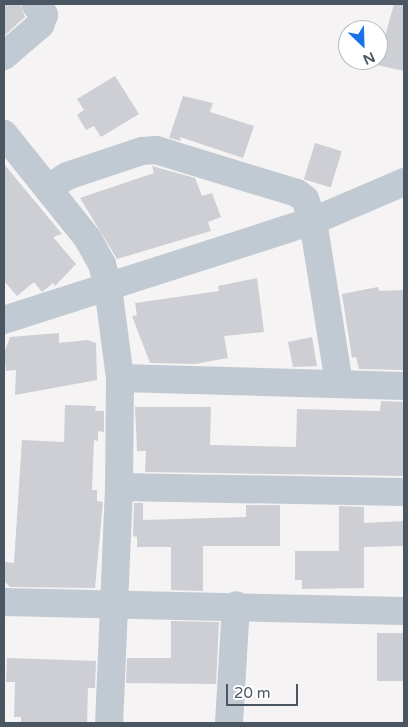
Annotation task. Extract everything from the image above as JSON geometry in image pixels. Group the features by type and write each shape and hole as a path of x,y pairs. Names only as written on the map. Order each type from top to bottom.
{"street":[{"path":"4,56 40,25 44,15 35,4"},
{"path":"4,134 88,239 102,264 108,287 120,378 119,487 109,723"},
{"path":"48,188 67,176 142,150 156,150 297,193 306,199 313,221 339,382"},
{"path":"4,320 313,221 404,182"},
{"path":"120,378 339,382 404,386"},
{"path":"119,487 404,492"},
{"path":"4,602 236,605 404,610"},
{"path":"229,723 236,605"}],"building":[{"path":"4,4 20,4 25,17 4,36"},
{"path":"394,4 404,4 404,71 388,67 388,26"},
{"path":"115,76 139,114 101,137 94,126 86,130 77,115 84,110 77,99"},
{"path":"183,96 213,103 210,112 254,126 243,158 180,137 181,141 169,138"},
{"path":"315,143 342,151 331,188 304,179"},
{"path":"4,164 62,234 53,237 76,264 55,286 53,283 42,292 34,282 17,296 4,281"},
{"path":"152,166 195,178 202,196 212,193 221,217 208,222 211,231 117,259 80,198 154,173"},
{"path":"257,278 264,332 224,336 228,358 195,364 150,363 132,316 137,315 135,303 219,291 218,286"},
{"path":"378,287 379,291 404,290 404,370 359,369 356,357 352,358 342,294"},
{"path":"59,333 59,343 88,340 96,343 97,380 15,395 16,370 6,371 4,353 10,337"},
{"path":"312,337 317,366 293,367 288,342"},
{"path":"381,401 404,402 404,476 145,472 146,451 137,451 135,407 211,407 210,445 296,447 297,409 380,411"},
{"path":"65,405 96,406 95,411 104,411 104,432 98,431 98,441 94,440 92,490 97,490 97,501 103,502 95,588 10,587 4,581 4,562 14,563 22,440 64,442"},
{"path":"134,503 143,503 143,520 246,517 246,505 280,505 280,546 203,546 203,591 171,590 171,547 137,547 137,537 133,536"},
{"path":"339,506 364,507 364,523 404,521 404,546 364,547 364,588 302,589 302,580 295,580 295,551 339,551"},
{"path":"171,621 219,622 216,684 126,683 127,658 171,658"},
{"path":"377,633 404,633 404,681 377,681"},
{"path":"7,658 96,661 95,688 88,688 87,723 21,723 21,717 14,717 15,682 6,682"}]}
